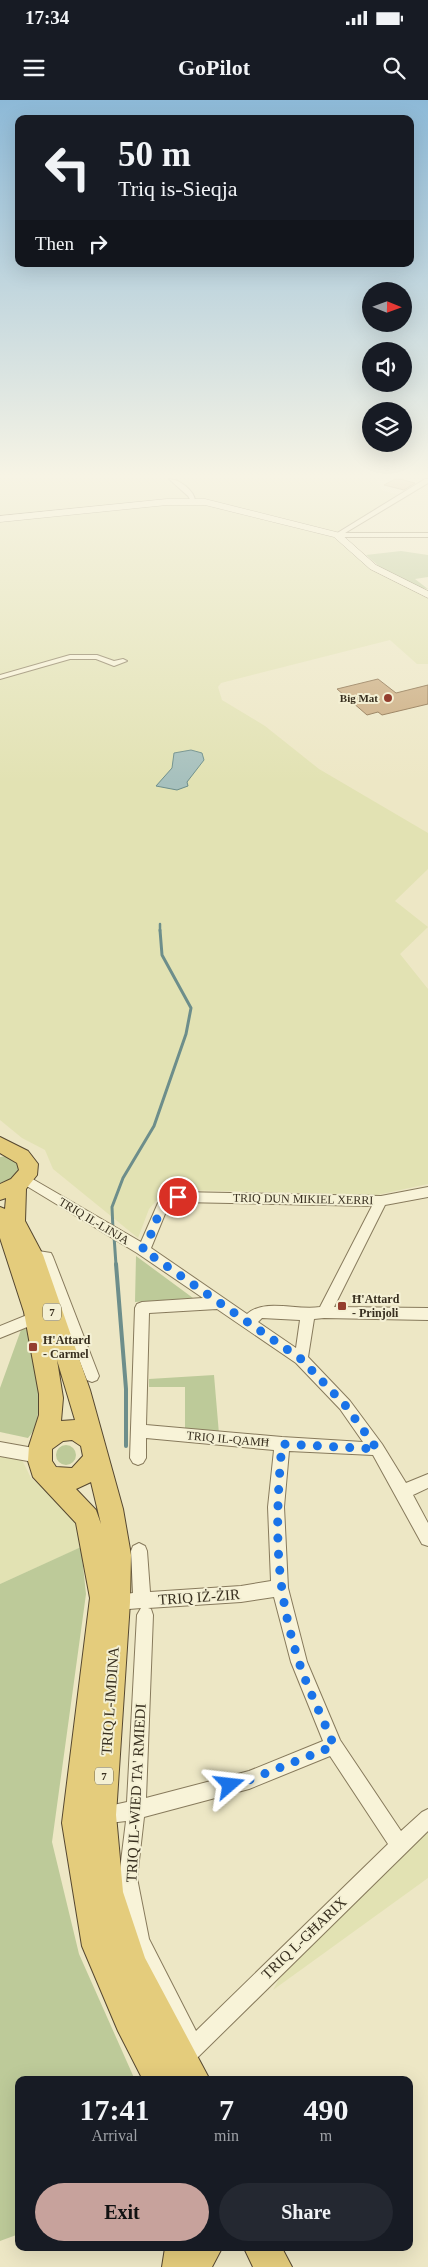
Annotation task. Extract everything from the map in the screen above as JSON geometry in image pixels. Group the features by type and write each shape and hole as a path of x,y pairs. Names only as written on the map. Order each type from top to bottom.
{"highway":[{"name":"TRIQ L-IMDINA","path":"4,1149 25,1158 28,1165 28,1172 13,1186 15,1221 71,1345 93,1447 112,1518 118,1555 134,1606 101,1815 108,1892 132,1965 189,2062"},
{"name":"7","path":"0,1215 30,1288 38,1317 52,1407 43,1458"},
{"path":"66,1430 80,1431 93,1447 89,1470 73,1480 64,1480 43,1458 52,1434 66,1430"},
{"name":"TRIQ L-IMDINA","path":"43,1458 87,1518 103,1598 77,1824 98,1946 128,2020 159,2076"},
{"path":"180,2267 183,2251"},
{"path":"189,2267 202,2251"},
{"path":"264,2251 274,2267"},
{"path":"278,2251 286,2267"}],"main road":[{"path":"399,580 428,595"}],"street":[{"path":"0,677 70,657 97,657 114,664 123,661"},
{"name":"TRIQ IL-LINJA","path":"13,1186 142,1249 217,1303 301,1359 345,1405 377,1449 428,1539"},
{"name":"TRIQ DUN MIKIEL XERRI","path":"142,1249 147,1244 162,1206 178,1197 381,1201 428,1192"},
{"path":"324,1312 381,1201"},
{"path":"138,1458 142,1308 217,1303"},
{"path":"248,1322 259,1312 308,1315 324,1312 428,1314"},
{"path":"301,1359 308,1315"},
{"path":"0,1332 38,1317"},
{"path":"71,1345 92,1376"},
{"name":"TRIQ IL-QAMĦ","path":"139,1431 282,1444 377,1449"},
{"path":"282,1444 276,1507 277,1552 280,1588 299,1662 334,1746 400,1845"},
{"path":"0,1450 43,1458"},
{"path":"403,1492 428,1481"},
{"name":"TRIQ IL-WIED TA' RMIEDI","path":"139,1551 134,1606 136,1810 128,1878 140,1941 189,2062"},
{"name":"TRIQ IŻ-ŻIR","path":"134,1606 280,1588"},
{"path":"101,1815 136,1810 249,1780 334,1746"},
{"name":"TRIQ L-GĦARIX","path":"189,2062 428,1818"}],"green space":[{"path":"0,580 395,580 428,597 428,664 417,664 390,640 221,683 218,687 222,700 265,726 319,769 428,833 428,869 395,901 428,927 400,954 428,989 428,1184 377,1195 188,1190 156,1201 149,1209 138,1238 53,1169 45,1150 22,1138 0,1120"},
{"path":"405,580 416,580 428,589 421,588"},
{"path":"6,1156 20,1164 18,1177 0,1183 0,1157"},
{"path":"136,1256 193,1298 135,1302"},
{"path":"22,1327 29,1331 35,1355 39,1386 38,1416 34,1429 28,1438 0,1432 0,1388"},
{"path":"214,1375 219,1434 185,1430 185,1387 149,1387 149,1379"},
{"path":"62,1445 70,1445 76,1451 76,1459 70,1465 62,1465 56,1459 56,1451"},
{"path":"0,1456 21,1458 31,1478 71,1511 86,1545 0,1584"},
{"path":"81,1547 86,1594 52,1842 79,1954 133,2076 15,2076 15,2235 0,2241 0,1584"},
{"path":"428,1831 428,1878 273,1990 279,1979"}],"water":[{"path":"191,750 202,753 204,760 187,782 188,786 177,790 156,786 172,768 174,753"}],"building":[{"name":"Big Mat","path":"378,679 396,693 428,685 428,704 382,715 378,712 367,715 337,689"}],"waterway":[{"path":"160,924 160,930"},
{"path":"113,1230 112,1207 123,1178 154,1126 186,1034 191,1008 162,955 160,930"},
{"path":"114,1236 116,1265"},
{"path":"116,1264 126,1389 126,1446"}],"place":[{"name":"Big Mat","path":"388,698"},
{"name":"Ħ'Attard - Prinjoli","path":"342,1306"},
{"name":"Ħ'Attard - Carmel","path":"33,1347"}],"route":[{"path":"178,1197 162,1206 147,1244 142,1249 217,1303 301,1359 345,1405 377,1449 282,1444 276,1507 280,1588 299,1662 334,1746 249,1780 230,1785"}]}
